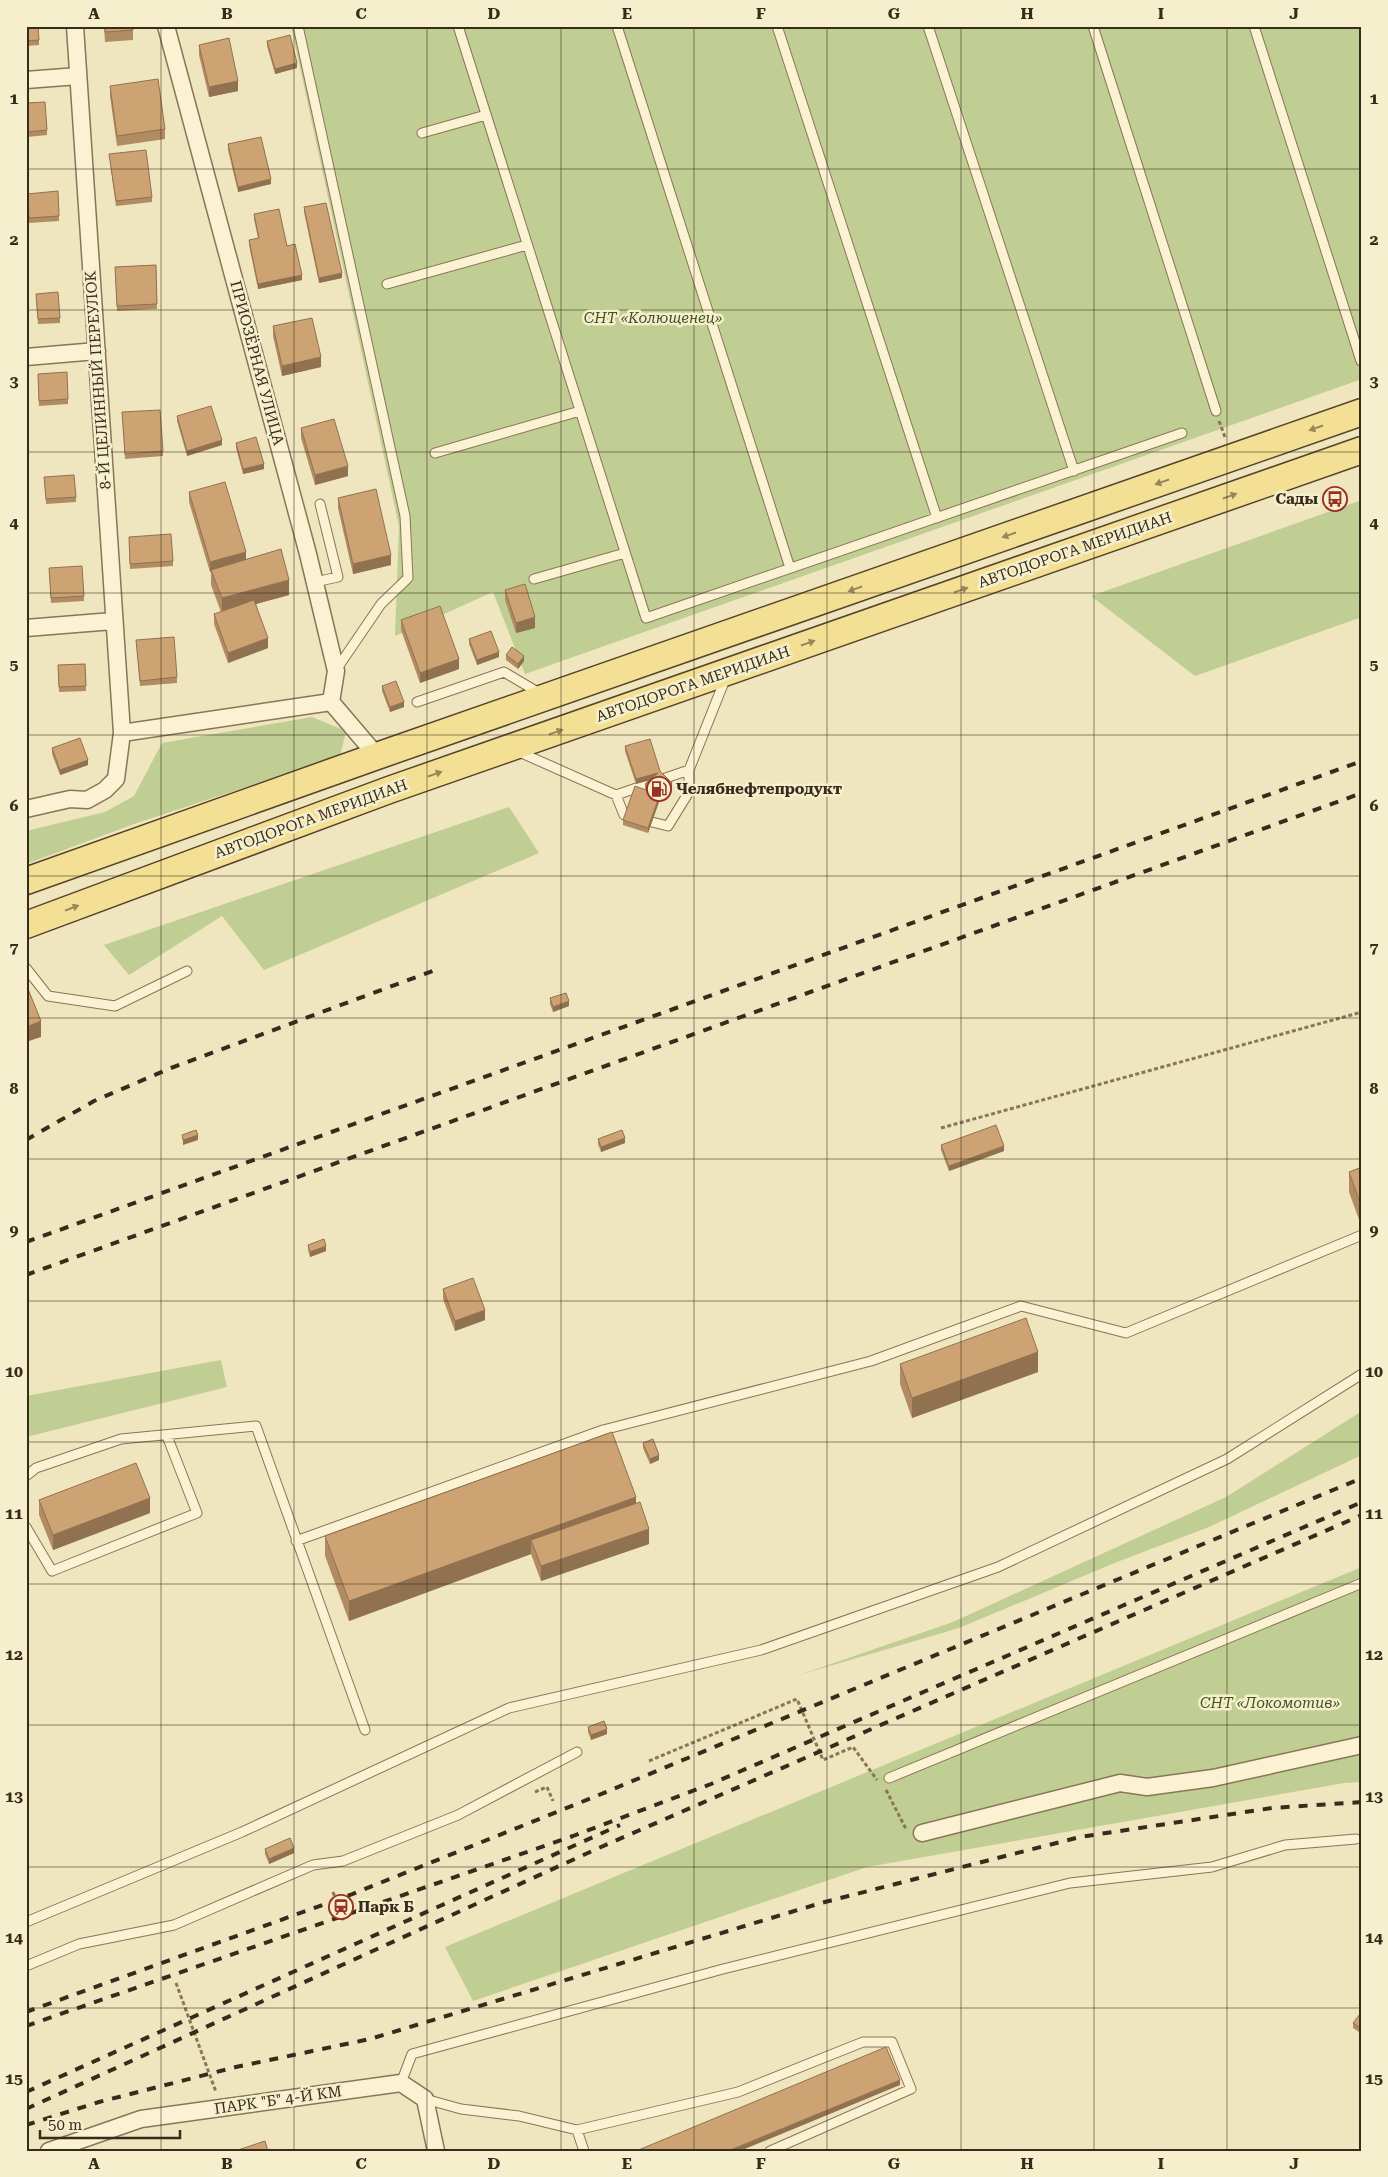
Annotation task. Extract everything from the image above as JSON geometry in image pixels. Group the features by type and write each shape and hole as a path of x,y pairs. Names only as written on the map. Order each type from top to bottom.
{"main road":[{"path":"26,881 376,756 1362,412"},
{"name":"АВТОДОРОГА МЕРИДИАН","path":"26,925 389,790 1362,450"},
{"path":"376,756 389,790"}],"street":[{"name":"8-Й ЦЕЛИННЫЙ ПЕРЕУЛОК","path":"26,808 70,799 87,800 105,790 116,779 122,733 75,26"},
{"name":"ПРИОЗЁРНАЯ УЛИЦА","path":"166,26 315,582 336,671 331,702"},
{"path":"26,80 78,76"},
{"path":"26,357 97,351"},
{"path":"26,628 114,620"},
{"path":"122,733 331,702 376,756"},
{"path":"922,1833 1120,1783 1147,1787 1213,1778 1362,1745"},
{"path":"401,2083 425,2099 436,2151"},
{"name":"ПАРК \"Б\" 4-Й КМ","path":"49,2151 141,2119 401,2083"}],"lane":[{"path":"298,26 405,516 408,578 381,604 336,671"},
{"path":"458,26 646,618 1182,433"},
{"path":"617,26 790,568"},
{"path":"778,26 937,518"},
{"path":"928,26 1074,471"},
{"path":"1093,26 1216,411"},
{"path":"1254,26 1361,361"},
{"path":"422,133 486,115"},
{"path":"387,284 527,244"},
{"path":"436,453 580,411"},
{"path":"315,582 338,577 320,504"},
{"path":"534,580 625,553"},
{"path":"616,794 624,815 668,826 689,792 688,770 729,671"},
{"path":"417,702 504,672 546,697"},
{"path":"510,748 616,794 688,770"},
{"path":"26,968 48,996 115,1006 187,970"},
{"path":"296,1541 603,1430 871,1361 1021,1306 1126,1332 1362,1235"},
{"path":"26,1922 242,1832 509,1708 761,1650 998,1567 1227,1460 1362,1374"},
{"path":"26,1476 36,1468 122,1439 256,1426 365,1730"},
{"path":"26,1528 52,1571 197,1513 167,1436"},
{"path":"889,1778 1362,1582"},
{"path":"26,1966 79,1944 174,1925 313,1865 343,1862 458,1815 576,1752"},
{"path":"401,2083 412,2054 723,1969 1070,1883 1212,1867 1285,1845 1356,1839"},
{"path":"425,2099 461,2109 519,2116 577,2130 738,2092 863,2042 892,2042 911,2089 770,2151"},
{"path":"577,2130 584,2151"}],"path":[{"path":"941,1128 1362,1012"},
{"path":"649,1761 797,1699 822,1760 853,1747 865,1767 886,1791 911,1838 922,1833"},
{"path":"535,1792 547,1787 553,1801"},
{"path":"333,1892 344,1922"},
{"path":"176,1982 218,2098"}],"green space":[{"name":"СНТ «Колющенец»","path":"291,26 1362,26 1362,379 525,674 493,592 395,636 399,526"},
{"path":"1362,500 1362,617 1195,676 1091,596"},
{"path":"312,717 346,731 340,756 137,823 26,864 26,831 105,812 134,796 162,743"},
{"path":"509,807 539,853 264,970 222,916 129,975 104,945"},
{"path":"221,1360 227,1387 26,1437 26,1396"},
{"path":"1362,1411 1362,1455 1209,1527 1117,1562 959,1628 799,1675 953,1622 1226,1497"},
{"name":"СНТ «Локомотив»","path":"1362,1567 1362,1782 1344,1783 867,1867 473,2001 445,1947"}],"building":[{"path":"26,26 38,26 39,40 26,41"},
{"path":"105,26 133,26 133,30 105,32"},
{"path":"290,35 297,63 275,69 267,41"},
{"path":"229,38 238,81 209,87 199,45"},
{"path":"158,79 165,129 117,136 110,86"},
{"path":"45,102 47,130 27,132 26,103"},
{"path":"261,137 271,179 238,187 228,144"},
{"path":"146,150 152,197 116,201 109,154"},
{"path":"58,191 59,216 29,218 27,194"},
{"path":"326,203 342,273 319,278 304,207"},
{"path":"279,209 287,246 295,244 302,275 258,284 249,240 259,238 254,214"},
{"path":"156,265 157,304 117,306 115,267"},
{"path":"58,292 60,318 38,319 36,294"},
{"path":"312,318 321,357 282,366 273,326"},
{"path":"67,372 68,399 39,401 38,374"},
{"path":"211,406 222,440 187,451 177,416"},
{"path":"160,410 163,451 125,454 122,412"},
{"path":"334,419 348,466 315,475 301,428"},
{"path":"256,437 264,464 243,469 236,443"},
{"path":"74,475 76,497 46,499 44,477"},
{"path":"225,482 246,552 210,562 189,492"},
{"path":"376,489 391,555 353,564 338,498"},
{"path":"171,534 173,561 130,564 129,537"},
{"path":"281,549 289,580 222,598 211,570"},
{"path":"82,566 84,596 51,598 49,568"},
{"path":"525,584 535,617 516,623 505,590"},
{"path":"254,600 268,638 228,653 214,614"},
{"path":"440,606 459,659 420,673 401,620"},
{"path":"491,631 499,652 477,660 469,639"},
{"path":"174,637 177,677 140,681 136,640"},
{"path":"512,647 524,656 518,664 506,655"},
{"path":"85,664 86,686 59,687 58,665"},
{"path":"396,681 404,702 390,707 382,686"},
{"path":"80,738 88,760 60,770 52,748"},
{"path":"650,739 660,771 672,783 660,794 648,828 623,820 635,786 652,792 645,784 658,773 636,779 625,746"},
{"path":"26,984 41,1021 26,1027"},
{"path":"566,993 569,1001 553,1007 550,998"},
{"path":"996,1125 1004,1146 949,1166 941,1145"},
{"path":"196,1130 198,1135 183,1140 182,1135"},
{"path":"622,1130 625,1138 601,1147 598,1139"},
{"path":"1362,1167 1362,1205 1361,1205 1349,1172"},
{"path":"324,1239 326,1246 310,1252 308,1245"},
{"path":"473,1278 485,1310 455,1321 443,1289"},
{"path":"1026,1318 1038,1352 912,1398 900,1364"},
{"path":"612,1432 636,1497 349,1601 325,1536"},
{"path":"653,1439 659,1455 650,1459 643,1443"},
{"path":"136,1463 150,1498 53,1535 39,1500"},
{"path":"640,1502 649,1529 541,1566 531,1540"},
{"path":"604,1721 607,1729 591,1735 588,1727"},
{"path":"290,1838 294,1848 269,1859 265,1849"},
{"path":"1360,2014 1362,2015 1362,2029 1353,2023"},
{"path":"886,2047 900,2080 728,2151 636,2151"},
{"path":"265,2141 268,2151 235,2151"}],"railway":[{"path":"26,1242 1362,761"},
{"path":"26,1275 1362,793"},
{"path":"26,1140 94,1101 171,1068 438,969"},
{"path":"26,2012 350,1895 594,1797 1362,1478"},
{"path":"26,2026 573,1836 711,1784 1362,1502"},
{"path":"26,2109 601,1847 1362,1515"},
{"path":"26,2125 99,2102 236,2067 370,2039 821,1903 1080,1837 1272,1808 1362,1802"},
{"path":"26,2092 620,1825"}],"place":[{"name":"Сады","path":"1335,499"},
{"name":"Челябнефтепродукт","path":"659,789"},
{"name":"Парк Б","path":"341,1907"}]}
